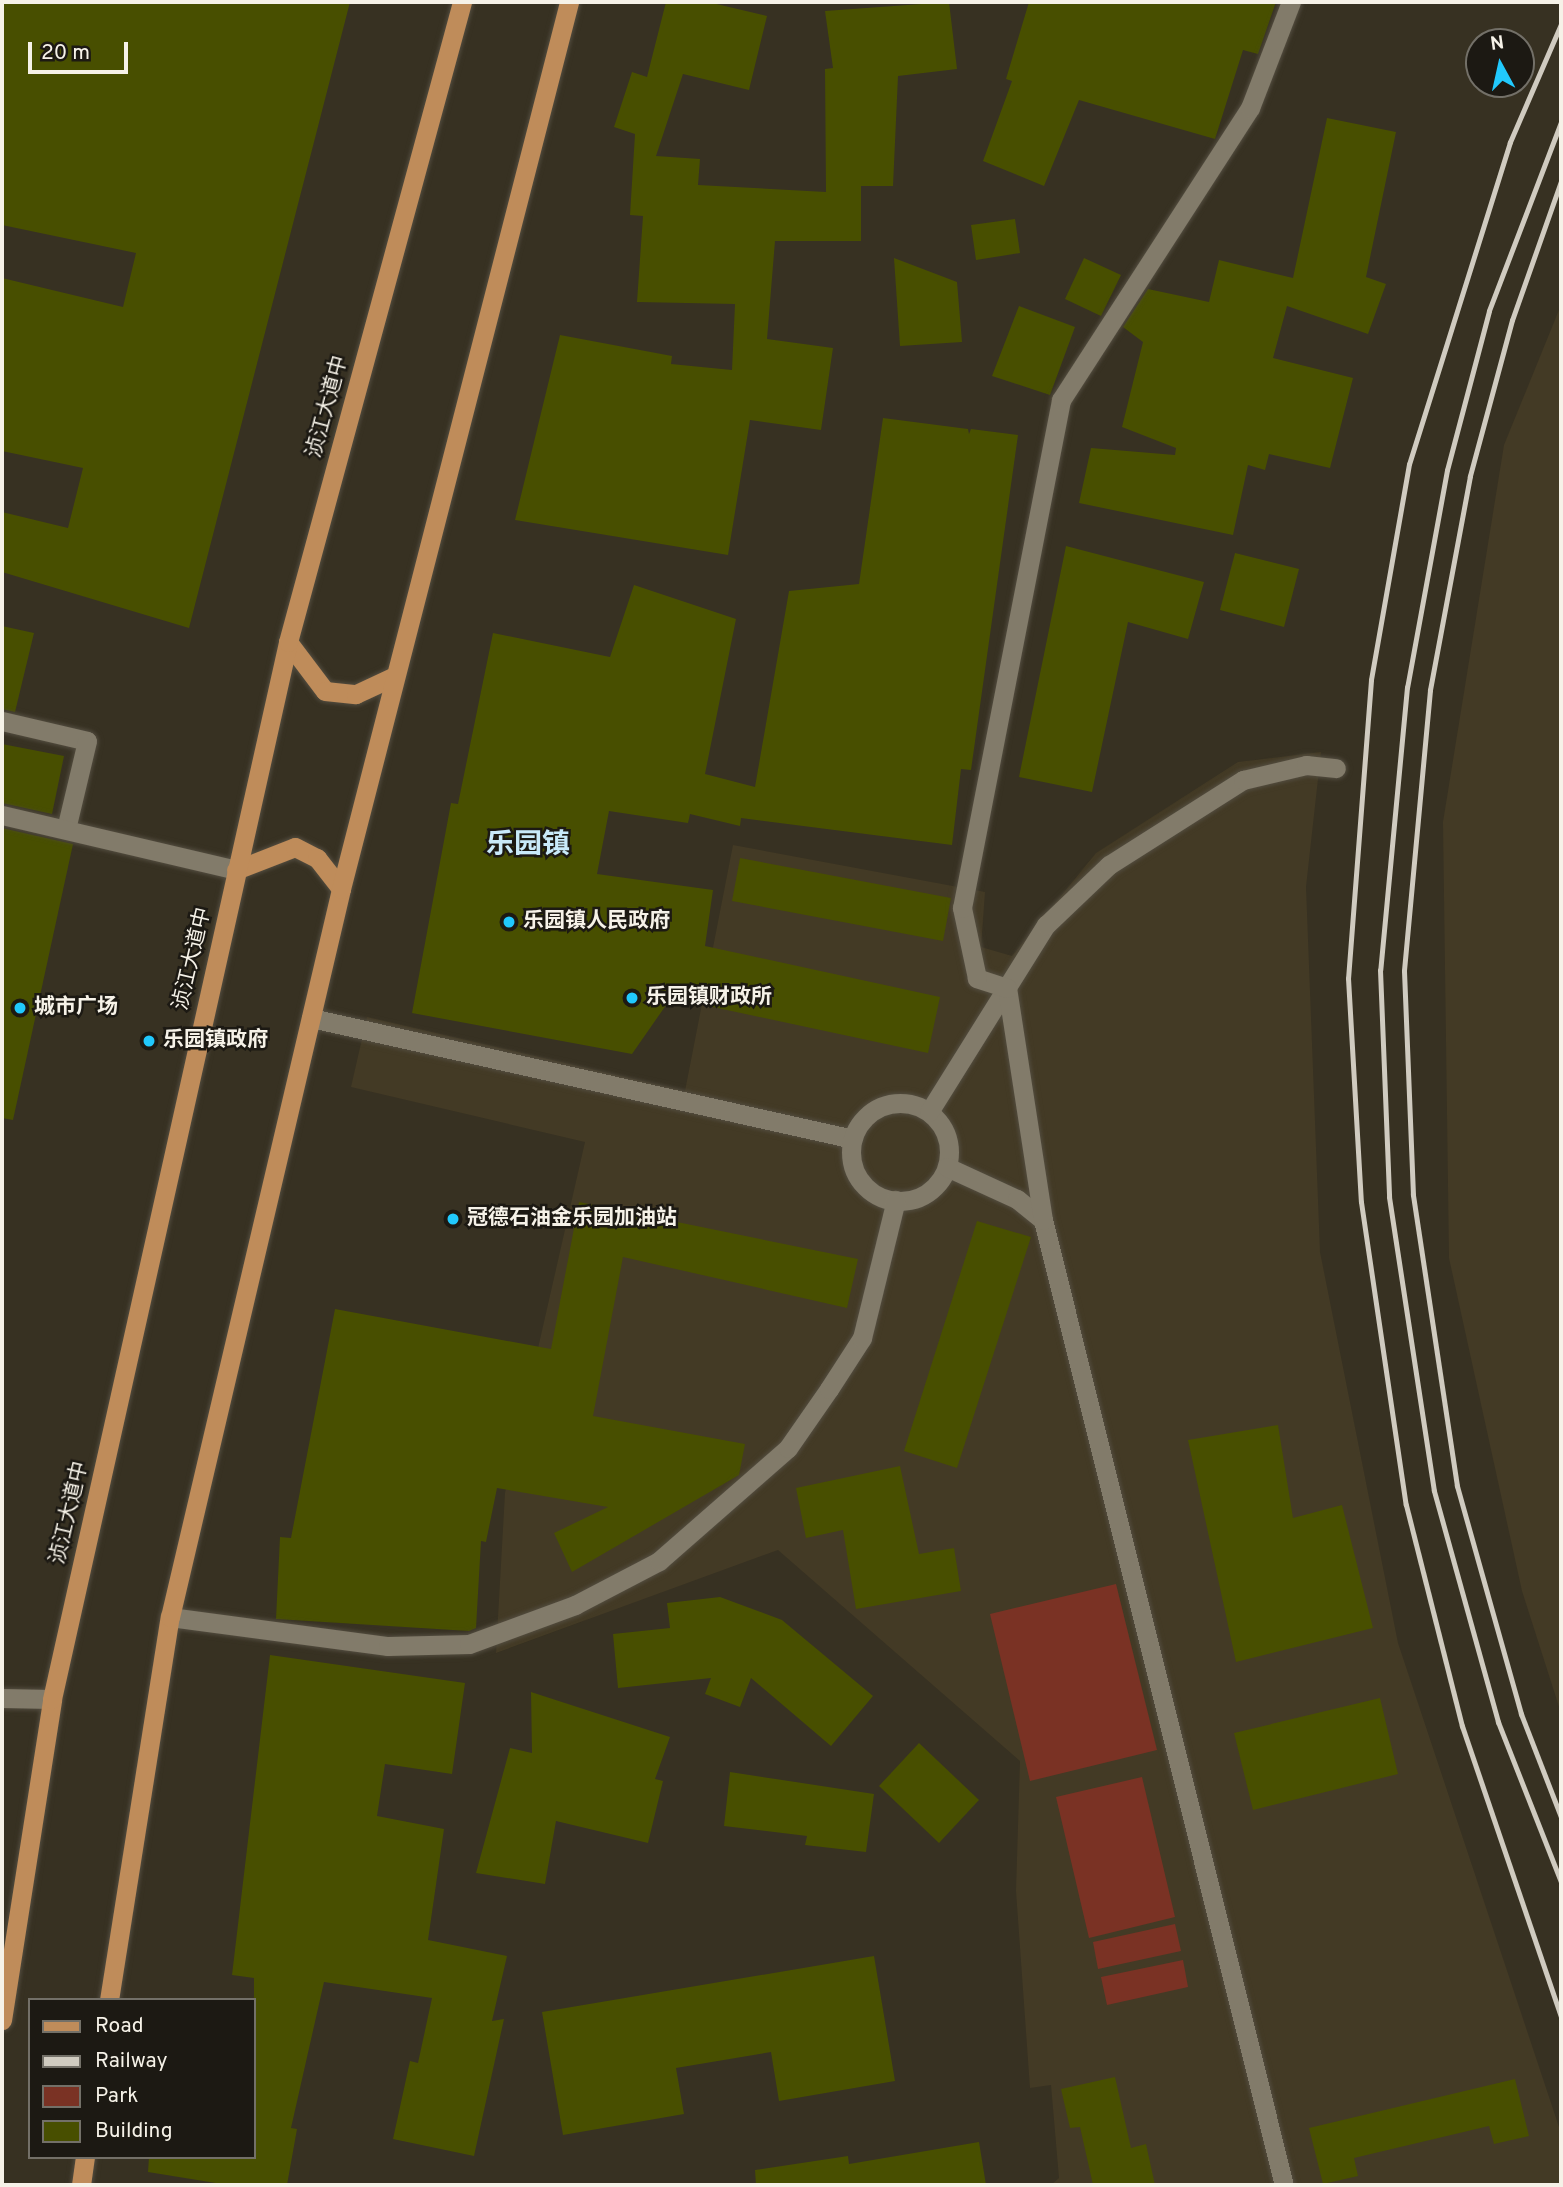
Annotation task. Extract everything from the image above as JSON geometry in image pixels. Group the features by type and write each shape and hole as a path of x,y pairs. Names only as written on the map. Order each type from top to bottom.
{"main road":[{"name":"浈江大道中","path":"2,2020 52,1699 236,870 288,642 462,2"},
{"path":"109,1998 170,1617 341,890 569,2"},
{"path":"288,642 314,684 334,694 356,694 395,676"},
{"path":"236,870 275,849 295,846 317,858 341,890"},
{"path":"81,2185 85,2159"}],"street":[{"path":"1007,988 977,978 962,908 1061,400 1250,108 1292,2"},
{"path":"2,721 87,741 66,829"},
{"path":"929,1112 1046,925 1110,865 1243,780 1306,765 1335,768"},
{"path":"2,815 236,870"},
{"path":"1007,988 1043,1220 1284,2185"},
{"path":"311,1018 853,1139"},
{"path":"907,1104 929,1112 947,1137 947,1167 928,1192 896,1200 879,1196 856,1173 853,1139 860,1124 884,1105 907,1104"},
{"path":"947,1167 1017,1199 1043,1220"},
{"path":"170,1617 388,1646 469,1644 575,1605 659,1561 788,1448 829,1389 862,1338 896,1200"},
{"path":"2,1698 52,1699"}],"shaded area":[{"path":"1561,305 1561,1713 1522,1591 1449,1258 1443,822 1504,445"},
{"path":"1321,752 1306,887 1320,1252 1398,1643 1561,2133 1561,2185 1051,2185 1059,2178 1051,2085 1030,2088 1016,1891 1020,1761 778,1550 496,1653 505,1493 585,1142 351,1087 367,1017 685,1091 733,845 985,892 981,947 1012,956 1096,853 1238,762"}],"green space":[{"path":"1116,1584 1157,1750 1030,1781 990,1614"},
{"path":"1142,1777 1175,1917 1089,1938 1056,1797"},
{"path":"1175,1924 1181,1951 1098,1969 1093,1942"},
{"path":"1183,1960 1188,1987 1107,2005 1101,1977"}],"building":[{"path":"2,2 350,2 189,628 2,572 2,512 68,528 83,468 2,451 2,278 123,307 136,253 2,225"},
{"path":"666,2 708,2 767,16 749,90 683,74 656,156 700,159 698,185 826,192 825,69 833,68 825,11 949,2 957,69 898,76 893,186 861,186 861,241 775,241 767,339 833,348 821,430 750,420 728,555 515,520 560,335 672,356 671,364 732,370 735,304 637,302 643,216 630,215 635,134 614,127 632,72 647,77"},
{"path":"1029,2 1276,2 1258,54 1243,50 1215,139 1079,100 1044,186 983,161 1012,81 1006,79"},
{"path":"1327,118 1396,132 1366,277 1386,284 1368,334 1287,306 1273,358 1353,378 1330,468 1269,454 1265,470 1248,465 1233,535 1079,503 1091,448 1175,455 1176,448 1122,427 1143,342 1123,327 1148,289 1209,302 1219,260 1293,278"},
{"path":"1015,219 1020,253 976,260 971,225"},
{"path":"894,258 957,282 962,342 900,346"},
{"path":"1084,258 1121,275 1101,316 1065,299"},
{"path":"1019,306 1075,327 1050,395 992,376"},
{"path":"883,418 968,429 969,434 971,429 1018,435 971,770 961,769 952,845 741,818 740,826 690,814 688,823 609,811 597,874 713,890 705,946 940,997 928,1053 671,998 632,1054 412,1013 451,803 458,804 493,633 610,657 634,585 736,619 705,774 755,787 789,591 859,584"},
{"path":"1066,546 1204,582 1188,639 1128,622 1092,792 1019,777"},
{"path":"1235,553 1299,569 1284,627 1220,610"},
{"path":"2,626 34,633 15,712 2,709"},
{"path":"2,744 64,756 52,814 2,803"},
{"name":"城市广场","path":"2,828 73,844 13,1120 2,1118"},
{"path":"740,858 951,898 943,941 732,901"},
{"path":"579,1202 858,1259 847,1308 623,1257 593,1416 745,1444 739,1475 572,1572 554,1533 608,1507 497,1488 486,1542 481,1541 476,1628 469,1631 276,1619 280,1537 291,1538 335,1309 551,1349"},
{"path":"977,1221 1031,1237 957,1468 904,1451"},
{"path":"1278,1425 1293,1518 1342,1505 1373,1628 1236,1662 1188,1440"},
{"path":"900,1466 919,1554 954,1548 961,1591 856,1609 843,1530 806,1538 796,1488"},
{"path":"720,1597 782,1620 873,1696 831,1746 751,1678 740,1707 705,1694 711,1678 618,1688 613,1634 670,1628 667,1603"},
{"path":"270,1655 465,1683 452,1774 385,1764 377,1816 444,1829 428,1940 507,1956 492,2021 504,2019 474,2156 393,2139 410,2061 418,2063 432,1998 324,1982 291,2128 297,2129 287,2185 228,2185 148,2172 149,2159 256,2159 254,1978 232,1975"},
{"path":"531,1692 670,1737 655,1779 663,1781 648,1843 556,1821 545,1884 476,1873 510,1748 532,1753"},
{"path":"1380,1698 1398,1774 1253,1810 1234,1733"},
{"path":"919,1743 979,1800 939,1843 879,1786"},
{"path":"730,1772 874,1794 866,1852 805,1845 807,1836 724,1826"},
{"path":"874,1956 895,2081 779,2101 771,2052 676,2068 684,2114 563,2135 542,2012"},
{"path":"1115,2077 1131,2148 1146,2144 1155,2185 1093,2185 1080,2127 1070,2128 1061,2089"},
{"path":"1515,2079 1529,2136 1494,2144 1489,2126 1354,2158 1358,2176 1323,2184 1309,2128"},
{"path":"979,2142 986,2185 756,2185 755,2170 848,2156 849,2164"}],"railway":[{"path":"1561,24 1510,142 1409,464 1371,680 1348,978 1361,1202 1406,1505 1462,1726 1561,2017"},
{"path":"1561,122 1489,311 1447,470 1407,687 1380,970 1389,1197 1434,1491 1498,1722 1561,1882"},
{"path":"1561,181 1512,320 1470,476 1430,690 1404,971 1413,1195 1457,1486 1521,1714 1561,1817"}],"place":[{"name":"乐园镇人民政府","path":"509,922"},
{"name":"乐园镇财政所","path":"632,998"},
{"name":"城市广场","path":"20,1008"},
{"name":"乐园镇政府","path":"149,1041"},
{"name":"冠德石油金乐园加油站","path":"453,1219"}],"district":[{"name":"乐园镇","path":"528,846"}]}
